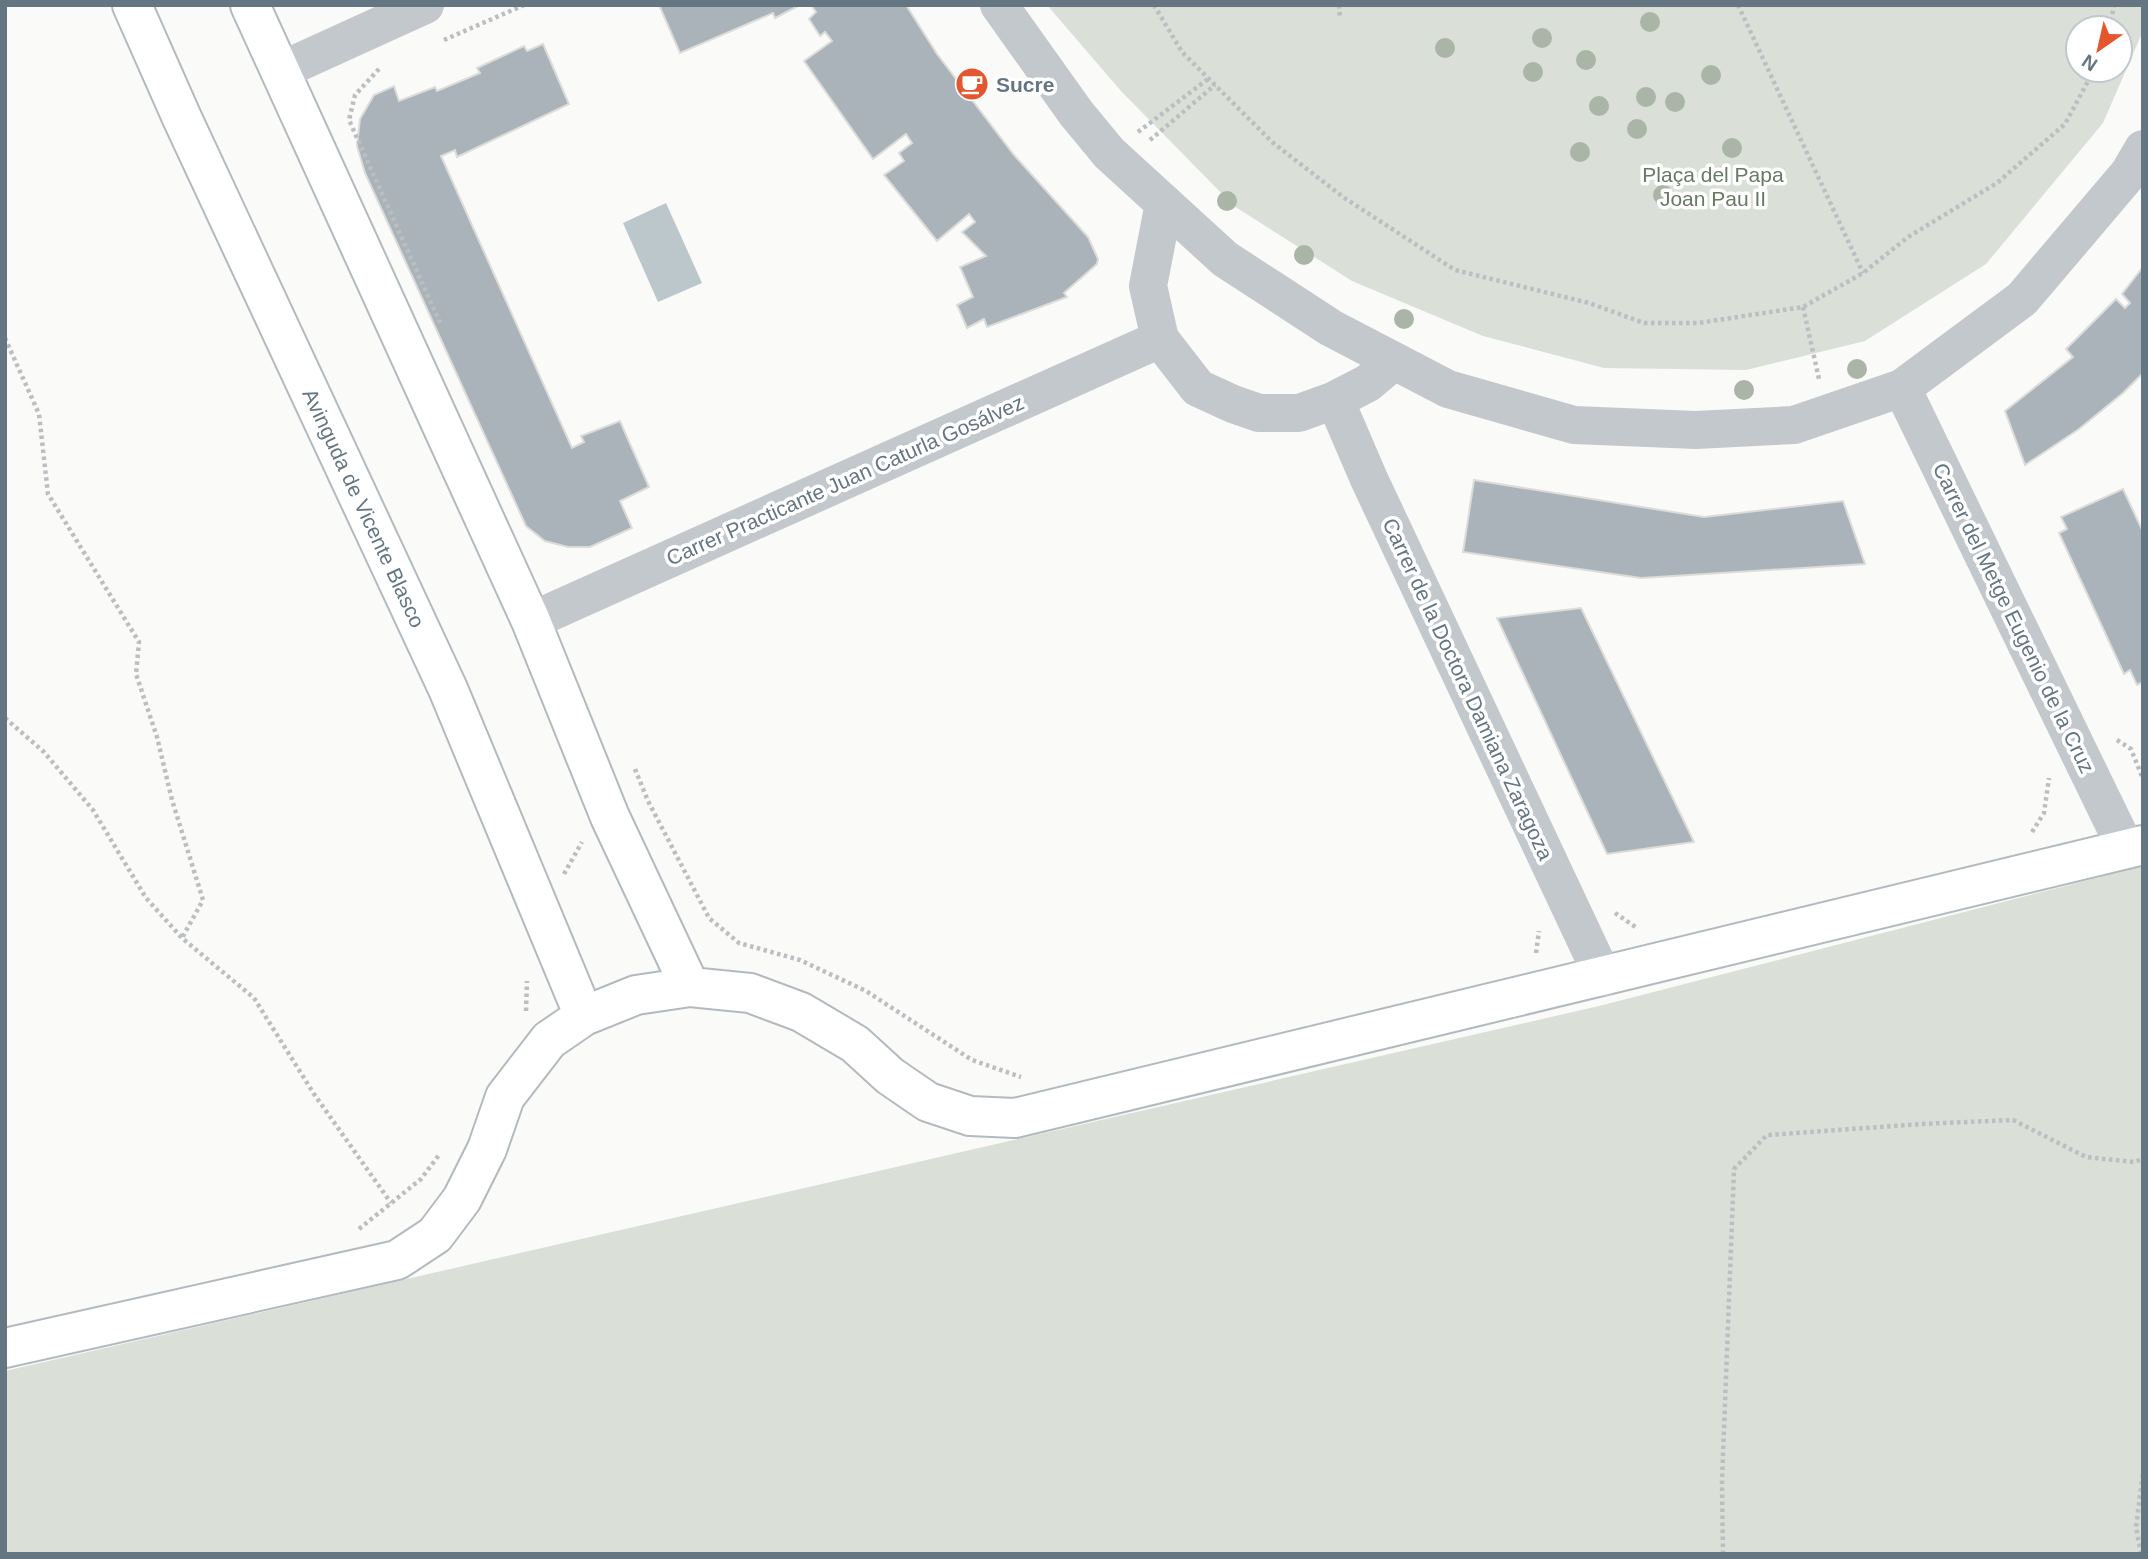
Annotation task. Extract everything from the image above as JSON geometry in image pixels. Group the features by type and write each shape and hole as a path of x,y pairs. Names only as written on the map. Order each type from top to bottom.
{"street":[{"name":"Avinguda de Vicente Blasco","path":"132,5 199,155 449,690 584,1016"},
{"path":"250,5 531,621 610,817 691,987"},
{"path":"280,71 425,5"},
{"path":"999,5 1076,113 1109,153 1225,259 1331,328 1448,388 1574,425 1696,430 1794,425 1902,388 2022,299 2129,173 2143,149"},
{"path":"1164,202 1148,286 1160,339 1198,387 1259,413 1299,413 1335,400 1368,383 1394,361"},
{"name":"Carrer Practicante Juan Caturla Gosálvez","path":"531,621 1160,339"},
{"name":"Carrer del Metge Eugenio de la Cruz","path":"1902,388 2080,754 2134,847"},
{"name":"Carrer de la Doctora Damiana Zaragoza","path":"1335,400 1369,479 1603,977"},
{"path":"5,1348 397,1260 435,1235 462,1199 487,1149 505,1097 549,1040 584,1016 636,995 691,987 750,993 801,1012 855,1045 890,1076 928,1102 970,1116 1014,1118 2134,847"}],"path":[{"path":"440,42 524,5"},
{"path":"1154,5 1182,52 1272,142 1343,197 1455,270 1588,303 1644,323 1698,323 1803,307 1863,273 1908,237 1997,183 2065,124 2086,84"},
{"path":"1339,5 1340,18"},
{"path":"1738,5 1863,273"},
{"path":"367,32 380,69 355,94 349,120 446,337"},
{"path":"1109,153 1208,79"},
{"path":"1803,307 1826,414"},
{"path":"5,338 39,414 48,494 139,642 136,674 157,737 172,800 202,900 182,938"},
{"path":"5,718 44,752 93,810 146,898 182,938 254,998 314,1094 391,1203"},
{"path":"2031,833 2044,813 2051,769 2080,754 2115,739 2131,750 2143,779"},
{"path":"633,764 648,801 709,918 740,943 800,960 866,992 972,1060 1019,1077 1033,1074"},
{"path":"536,897 557,887 589,828 610,817"},
{"path":"1524,956 1537,953 1539,927 1603,905 1639,929"},
{"path":"526,1012 527,976"},
{"path":"1723,1554 1722,1482 1734,1169 1767,1135 1921,1124 2013,1121 2086,1157 2134,1162 2143,1159"},
{"path":"355,1231 421,1179 443,1149"},
{"path":"2141,1554 2136,1527 2143,1472"}],"green space":[{"name":"Plaça del Papa Joan Pau II","path":"1047,5 2143,5 2143,31 2134,52 2134,14 2064,14 2064,84 2120,84 2103,123 1986,264 1865,341 1746,370 1604,368 1483,336 1352,281 1234,206 1121,91"},
{"path":"2143,866 2143,1554 5,1554 5,1371 1599,1006"}],"shaded area":[{"path":"666,203 702,283 658,302 623,223"}],"building":[{"path":"659,5 800,5 775,18 773,13 680,53"},
{"path":"811,5 906,5 937,54 1014,155 1088,237 1098,259 1097,264 1064,293 1067,297 987,327 984,319 967,328 957,305 973,297 960,267 986,256 962,232 975,222 969,214 937,241 884,175 904,161 899,153 912,143 906,134 873,159 804,61 832,41 825,32 820,36 809,19 816,12"},
{"path":"543,44 569,104 457,157 455,150 441,156 572,448 584,442 581,436 620,421 649,487 620,501 632,528 590,547 568,547 545,541 526,526 365,173 357,146 360,119 374,95 394,86 399,101 435,87 437,91 480,73 477,68 524,46 527,51"},
{"path":"2143,267 2143,373 2079,429 2025,465 2005,411 2073,357 2066,349 2116,299 2125,308 2130,303 2122,294"},
{"path":"1474,480 1704,517 1843,501 1865,564 1641,578 1463,552"},
{"path":"2123,489 2143,532 2143,682 2137,685 2130,670 2124,674 2059,533 2067,529 2061,517"},
{"path":"1581,608 1694,842 1607,854 1497,618"}],"place":[{"name":"Sucre","path":"972,84"}]}
